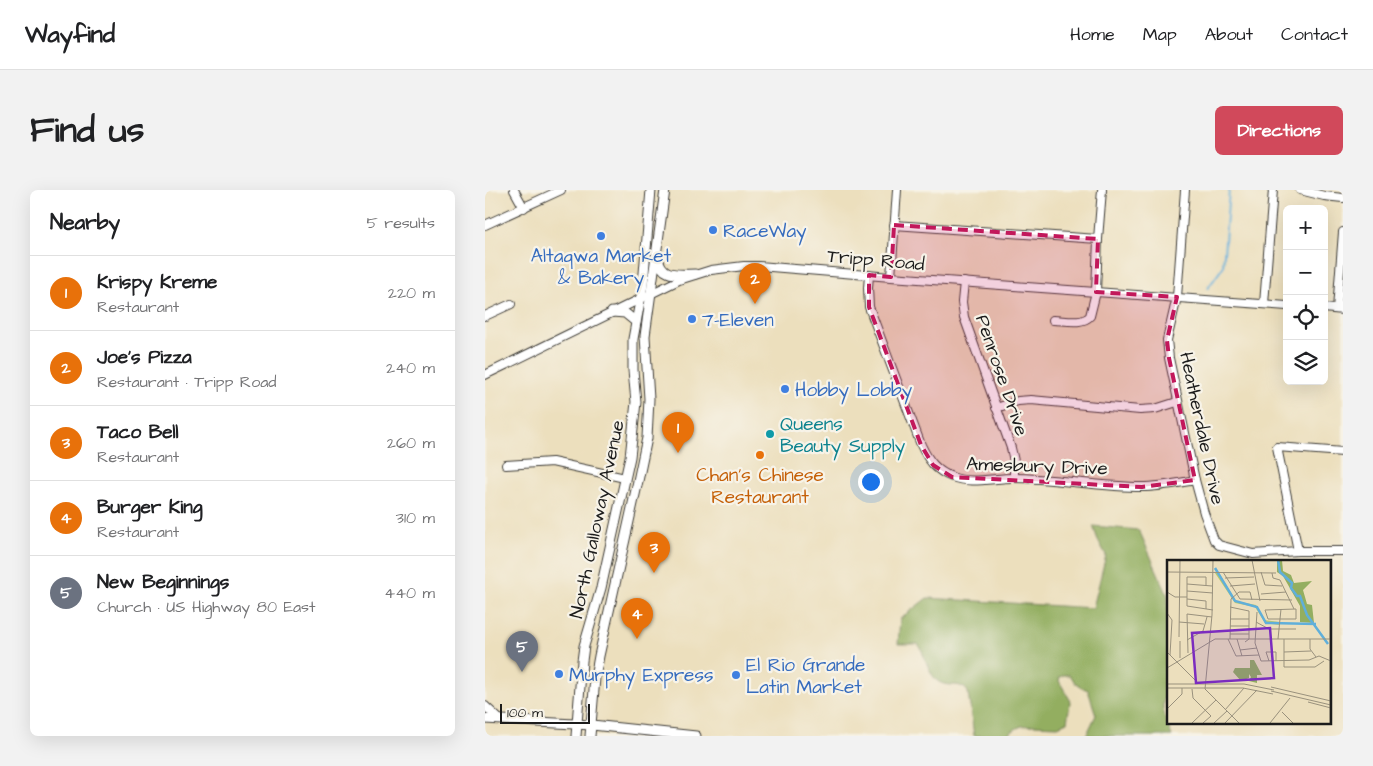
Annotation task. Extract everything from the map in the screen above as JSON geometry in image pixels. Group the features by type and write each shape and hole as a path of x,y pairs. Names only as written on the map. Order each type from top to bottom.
{"main road":[{"name":"North Galloway Avenue","path":"576,736 582,661 601,588 630,457 636,402 633,339 646,259 651,190"},
{"name":"North Galloway Avenue","path":"591,736 597,666 635,496 649,419 645,336 665,190"},
{"path":"657,251 659,262 667,272 695,274"},
{"path":"612,312 625,313 636,322"},
{"path":"625,478 638,481"},
{"path":"622,494 635,496"},
{"path":"601,588 613,591"},
{"path":"485,719 592,725 696,736"}],"street":[{"path":"514,190 524,208"},
{"path":"485,226 561,190"},
{"path":"891,277 897,190"},
{"path":"1053,320 1080,321 1088,318 1096,292 1102,190"},
{"name":"Heatherdale Drive","path":"1185,190 1177,297 1167,340 1177,402 1195,480 1214,540 1219,545 1253,554 1343,551"},
{"path":"1264,304 1273,190"},
{"path":"1301,190 1324,196 1343,198"},
{"path":"894,225 1098,239"},
{"path":"1340,310 1343,232"},
{"name":"Tripp Road","path":"485,375 679,280 711,270 744,266 1283,306"},
{"name":"Amesbury Drive","path":"869,275 869,307 921,445 933,465 952,477 965,480 1014,478 1142,487 1195,480"},
{"name":"Penrose Drive","path":"964,282 964,318 1011,448 1014,461 1014,478"},
{"path":"485,316 511,304"},
{"path":"996,408 1018,401 1031,400 1140,410 1155,409 1177,402"},
{"path":"1299,551 1277,447 1343,452"},
{"path":"505,465 553,462 625,478"},
{"path":"485,706 499,719"}],"highlighted area":[{"path":"894,225 1098,239 1096,292 1177,297 1167,340 1169,358 1195,480 1142,487 952,477 933,465 921,445 869,307 869,275 891,277"}],"green space":[{"path":"1093,526 1139,530 1167,594 1167,693 1163,707 1172,736 1086,736 1096,715 1088,690 1078,686 1069,675 1064,675 1060,677 1059,681 1070,703 1067,722 1058,726 1022,726 1006,736 974,736 968,692 962,687 943,684 936,680 918,644 898,644 900,619 927,598 1093,608 1106,555"}],"waterway":[{"path":"1208,288 1223,267 1229,190"}],"place":[{"name":"RaceWay","path":"713,230"},
{"name":"Altaqwa Market & Bakery","path":"601,236"},
{"name":"Joe's Pizza","path":"755,304"},
{"name":"7-Eleven","path":"692,319"},
{"name":"Hobby Lobby","path":"785,389"},
{"name":"Queens Beauty Supply","path":"770,434"},
{"name":"Krispy Kreme","path":"678,453"},
{"name":"Chan's Chinese Restaurant","path":"760,455"},
{"name":"Taco Bell","path":"654,573"},
{"name":"Burger King","path":"637,639"},
{"name":"New Beginnings","path":"522,672"},
{"name":"Murphy Express","path":"559,674"},
{"name":"El Rio Grande Latin Market","path":"736,675"}]}
